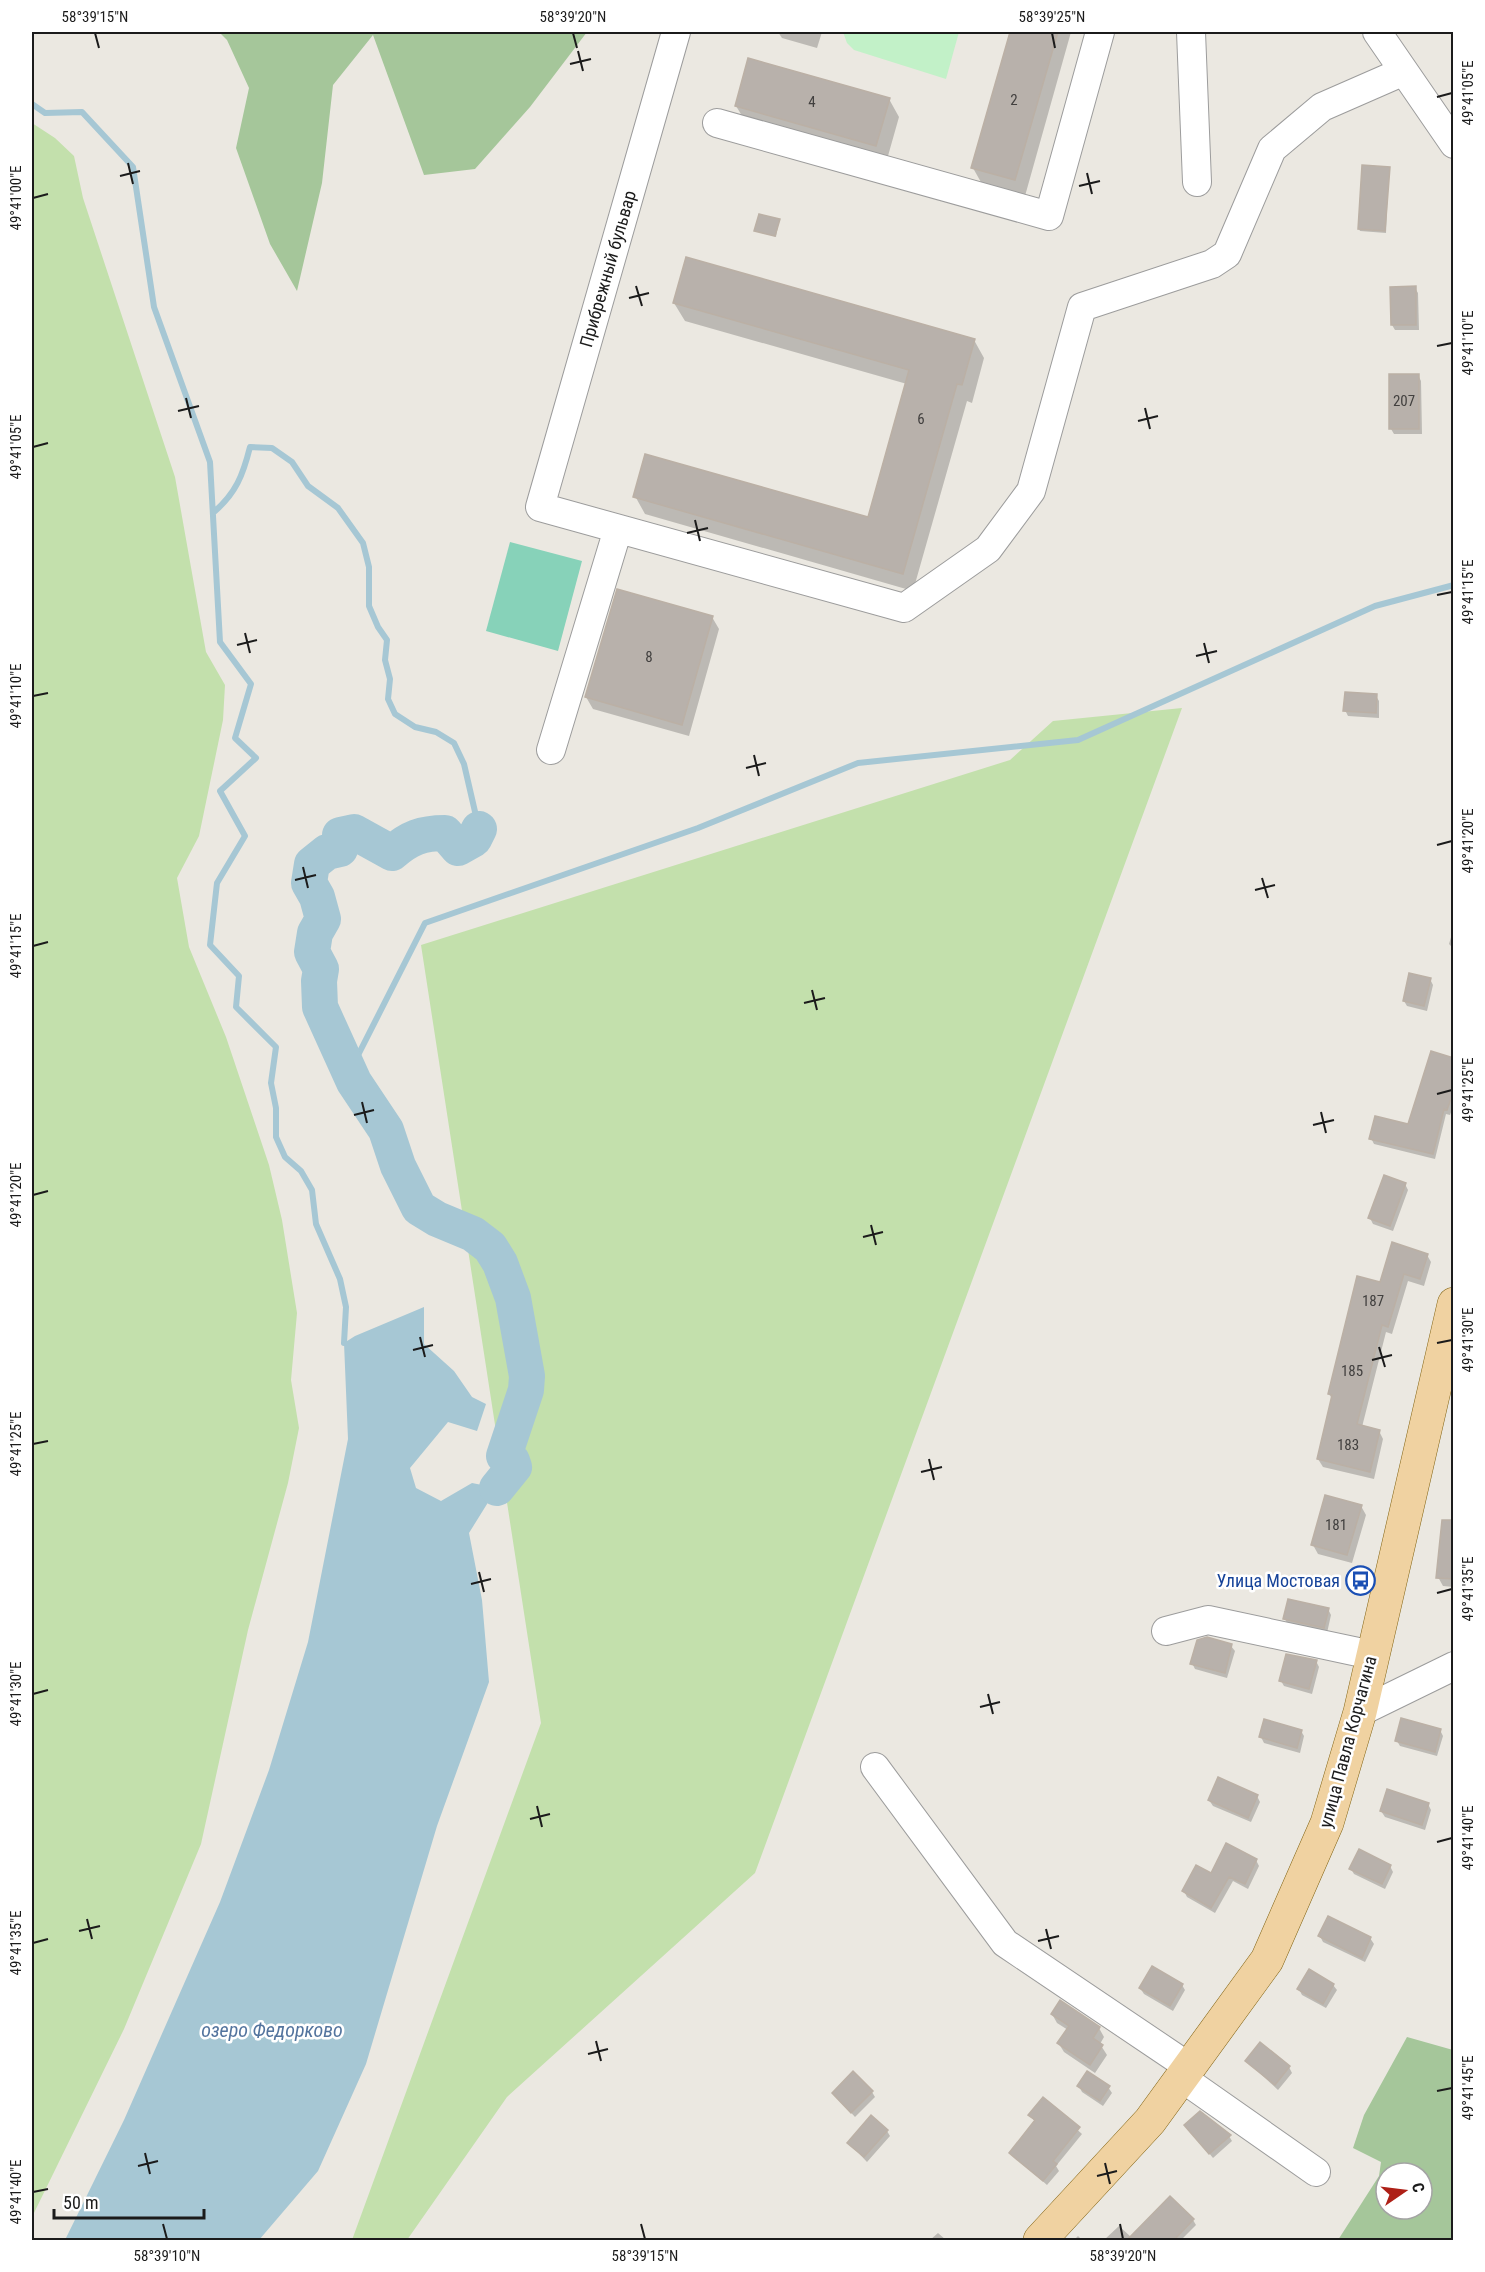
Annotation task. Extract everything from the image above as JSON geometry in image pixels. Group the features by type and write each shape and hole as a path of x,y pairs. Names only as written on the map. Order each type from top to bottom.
{"main road":[{"name":"улица Павла Корчагина","path":"1040,2241 1150,2121 1267,1960 1327,1823 1360,1712 1454,1304"}],"street":[{"name":"Прибрежный бульвар","path":"618,529 540,507 676,32"},
{"path":"717,123 1050,216 1100,32"},
{"path":"1191,32 1197,182"},
{"path":"1377,32 1402,72 1454,144"},
{"path":"551,750 618,529 904,608 988,549 1031,491 1082,307 1212,264 1227,254 1272,149 1322,107 1402,72"},
{"path":"1166,1630 1208,1620 1372,1655"},
{"path":"1360,1712 1454,1666"},
{"path":"875,1767 1005,1943 1186,2072 1316,2172"}],"green space":[{"path":"219,32 587,32 530,107 475,169 424,175 373,35 333,85 322,183 297,291 270,244 236,148 249,88 227,40"},
{"path":"843,32 959,32 946,79 854,50 847,43"},
{"path":"32,123 55,138 74,156 83,198 175,477 206,652 225,685 223,720 199,836 177,878 189,947 226,1037 269,1165 282,1220 297,1313 291,1380 299,1428 288,1483 248,1630 201,1844 124,2029 32,2217"},
{"path":"510,542 582,561 558,651 486,631"},
{"path":"1182,708 755,1873 507,2097 407,2240 352,2240 541,1723 421,945 1010,760 1053,721"},
{"path":"1407,2037 1453,2050 1453,2240 1338,2240 1374,2184 1374,2221 1434,2221 1434,2161 1379,2161 1353,2148 1364,2115"}],"water":[{"name":"озеро Федорково","path":"424,1307 424,1344 454,1371 472,1397 486,1404 477,1431 448,1422 410,1468 416,1488 441,1501 472,1483 497,1488 469,1533 482,1600 489,1682 437,1826 366,2064 318,2171 259,2240 65,2240 124,2120 220,1902 269,1770 308,1642 348,1439 344,1343 355,1336"}],"building":[{"path":"1010,32 1058,32 1015,180 971,168"},
{"path":"748,58 890,98 876,146 735,106"},
{"path":"1362,165 1390,167 1385,231 1358,229"},
{"path":"759,214 780,219 775,236 754,231"},
{"path":"686,257 975,339 962,385 957,384 903,574 633,497 645,454 868,517 909,370 673,303"},
{"path":"1416,286 1416,325 1391,325 1390,287"},
{"path":"1389,374 1419,374 1419,429 1389,429"},
{"path":"617,589 713,616 682,725 585,697"},
{"path":"1345,692 1377,694 1376,713 1343,711"},
{"path":"1409,973 1431,978 1424,1006 1403,1001"},
{"path":"1431,1051 1454,1058 1454,1090 1447,1110 1444,1109 1433,1154 1369,1139 1375,1116 1408,1124"},
{"path":"1384,1175 1406,1183 1390,1226 1368,1218"},
{"path":"1392,1242 1428,1254 1420,1279 1404,1274 1388,1327 1382,1325 1357,1424 1380,1430 1370,1472 1317,1459 1332,1395 1328,1394 1357,1276 1380,1282"},
{"path":"1325,1495 1362,1505 1347,1555 1311,1545"},
{"path":"1442,1520 1454,1520 1454,1579 1436,1578"},
{"path":"1288,1599 1329,1608 1324,1628 1283,1619"},
{"path":"1207,1637 1232,1644 1225,1673 1190,1664 1197,1640"},
{"path":"1286,1654 1317,1660 1309,1689 1279,1681"},
{"path":"1401,1718 1441,1729 1435,1752 1395,1741"},
{"path":"1264,1719 1302,1730 1297,1748 1259,1737"},
{"path":"1218,1777 1258,1795 1248,1818 1208,1800"},
{"path":"1387,1789 1429,1803 1422,1825 1380,1811"},
{"path":"1226,1843 1257,1859 1245,1884 1229,1877 1211,1908 1182,1891 1196,1865 1211,1873"},
{"path":"1359,1849 1391,1865 1382,1884 1349,1869"},
{"path":"1328,1916 1371,1937 1362,1958 1318,1936"},
{"path":"1152,1966 1183,1984 1170,2006 1139,1988"},
{"path":"1309,1969 1334,1984 1323,2004 1297,1989"},
{"path":"1060,2000 1100,2027 1093,2038 1103,2045 1090,2065 1057,2043 1069,2026 1051,2014"},
{"path":"1260,2042 1290,2066 1275,2085 1245,2061"},
{"path":"853,2071 873,2091 851,2113 832,2093"},
{"path":"1087,2071 1110,2086 1100,2101 1077,2086"},
{"path":"1043,2097 1080,2127 1053,2161 1057,2164 1043,2181 1009,2153 1035,2120 1028,2115"},
{"path":"1200,2111 1231,2135 1209,2154 1184,2125"},
{"path":"871,2115 888,2130 864,2157 847,2143"},
{"path":"1170,2196 1194,2219 1173,2241 1126,2241"}],"waterway":[{"path":"32,104 45,113 82,112 133,167 154,307 210,462 220,642 251,684 235,738 256,758 220,791 245,836 217,883 210,945 239,976 236,1007 276,1047 271,1083 276,1108 276,1137 285,1157 301,1171 312,1190 316,1224 340,1279 346,1307 344,1343"},
{"path":"214,512 228,498 238,483 250,447 272,448 292,462 308,486 338,508 363,543 369,567 369,606 378,627 387,640 385,660 390,679 388,699 395,714 415,727 436,732 454,743 464,764 479,829"},
{"path":"350,1071 425,923 698,828 858,763 1078,740 1375,606 1454,585"},
{"path":"479,829 474,839 458,848 445,833 437,833 416,837 392,853 354,832 340,835 340,849 327,852 312,864 309,883 317,897 323,919 315,933 312,952 321,969 320,1007 354,1082 386,1130 398,1166 419,1208 437,1219 473,1234 490,1247 500,1263 513,1298 527,1376 526,1390 504,1456 512,1461 514,1467 497,1488"}],"place":[{"name":"Улица Мостовая","path":"1361,1581"}]}
